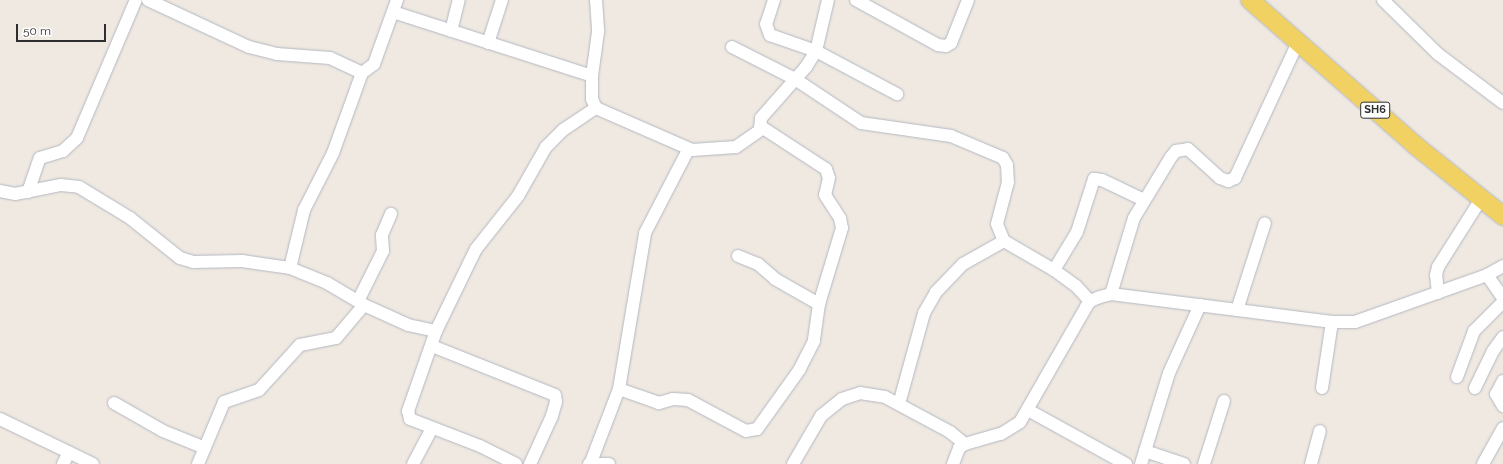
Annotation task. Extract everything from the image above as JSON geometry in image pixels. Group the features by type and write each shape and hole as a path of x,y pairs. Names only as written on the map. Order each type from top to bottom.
{"main road":[{"name":"SH6","path":"1250,0 1481,199 1503,216"}],"street":[{"path":"28,192 40,158 63,151 77,138 136,0"},
{"path":"148,0 249,47 277,54 330,58 362,73"},
{"path":"290,268 304,210 333,153 362,73 374,64 397,0"},
{"path":"451,31 459,0"},
{"path":"488,43 502,0"},
{"path":"596,0 598,32 592,76 592,100 596,108 688,150 732,148 744,143 760,128 761,118 795,79 816,51 828,0"},
{"path":"774,0 766,24 770,35 816,51 897,94"},
{"path":"856,0 938,45 946,46 951,43 968,0"},
{"path":"1391,2 1438,54 1503,102"},
{"path":"393,12 592,76"},
{"path":"1111,294 1128,235 1144,200 1171,157 1182,149 1188,149 1220,178 1228,180 1235,178 1298,42"},
{"path":"732,47 795,79 861,123 891,129 944,134 1003,158 1007,164 1008,182 997,224 1004,241 1054,270 1076,286 1090,301"},
{"path":"516,464 480,446 412,421 408,415 436,331 476,248 515,201 546,146 563,130 596,108"},
{"path":"619,389 659,403 673,399 688,400 746,431 754,431 806,357 814,341 819,304 842,228 840,218 825,195 828,173 819,164 760,128"},
{"path":"609,464 590,463 619,389 645,234 688,150"},
{"path":"1054,270 1077,232 1094,180 1102,180 1144,200"},
{"path":"0,191 15,194 61,185 84,189 130,218 174,255 187,261 260,262 290,268 327,283 361,303 408,325 436,331"},
{"path":"1438,293 1436,275 1438,267 1481,199"},
{"path":"198,464 224,402 262,387 300,345 336,338 361,303 383,251 382,234 391,214"},
{"path":"1237,310 1264,223"},
{"path":"899,404 924,313 936,292 963,264 1004,241"},
{"path":"738,256 758,264 775,279 819,304"},
{"path":"953,464 959,448 964,444 1009,430 1028,410 1090,301 1111,294 1332,322 1370,318 1487,275 1503,266"},
{"path":"1487,275 1503,298"},
{"path":"1457,377 1474,331 1503,302"},
{"path":"1141,464 1167,379 1200,305"},
{"path":"1322,388 1332,322"},
{"path":"1475,388 1493,351 1503,337"},
{"path":"432,346 555,394 556,402 552,416 530,464"},
{"path":"1503,382 1496,394 1503,406"},
{"path":"794,464 819,419 842,399 852,394 868,393 899,404 950,432 964,444"},
{"path":"1204,464 1224,401"},
{"path":"114,403 162,431 205,448"},
{"path":"1028,410 1126,464"},
{"path":"0,419 92,464"},
{"path":"1483,464 1499,444 1503,428"},
{"path":"413,464 432,429"},
{"path":"1311,464 1320,431"},
{"path":"1145,451 1184,464"},
{"path":"62,464 68,452"}]}
